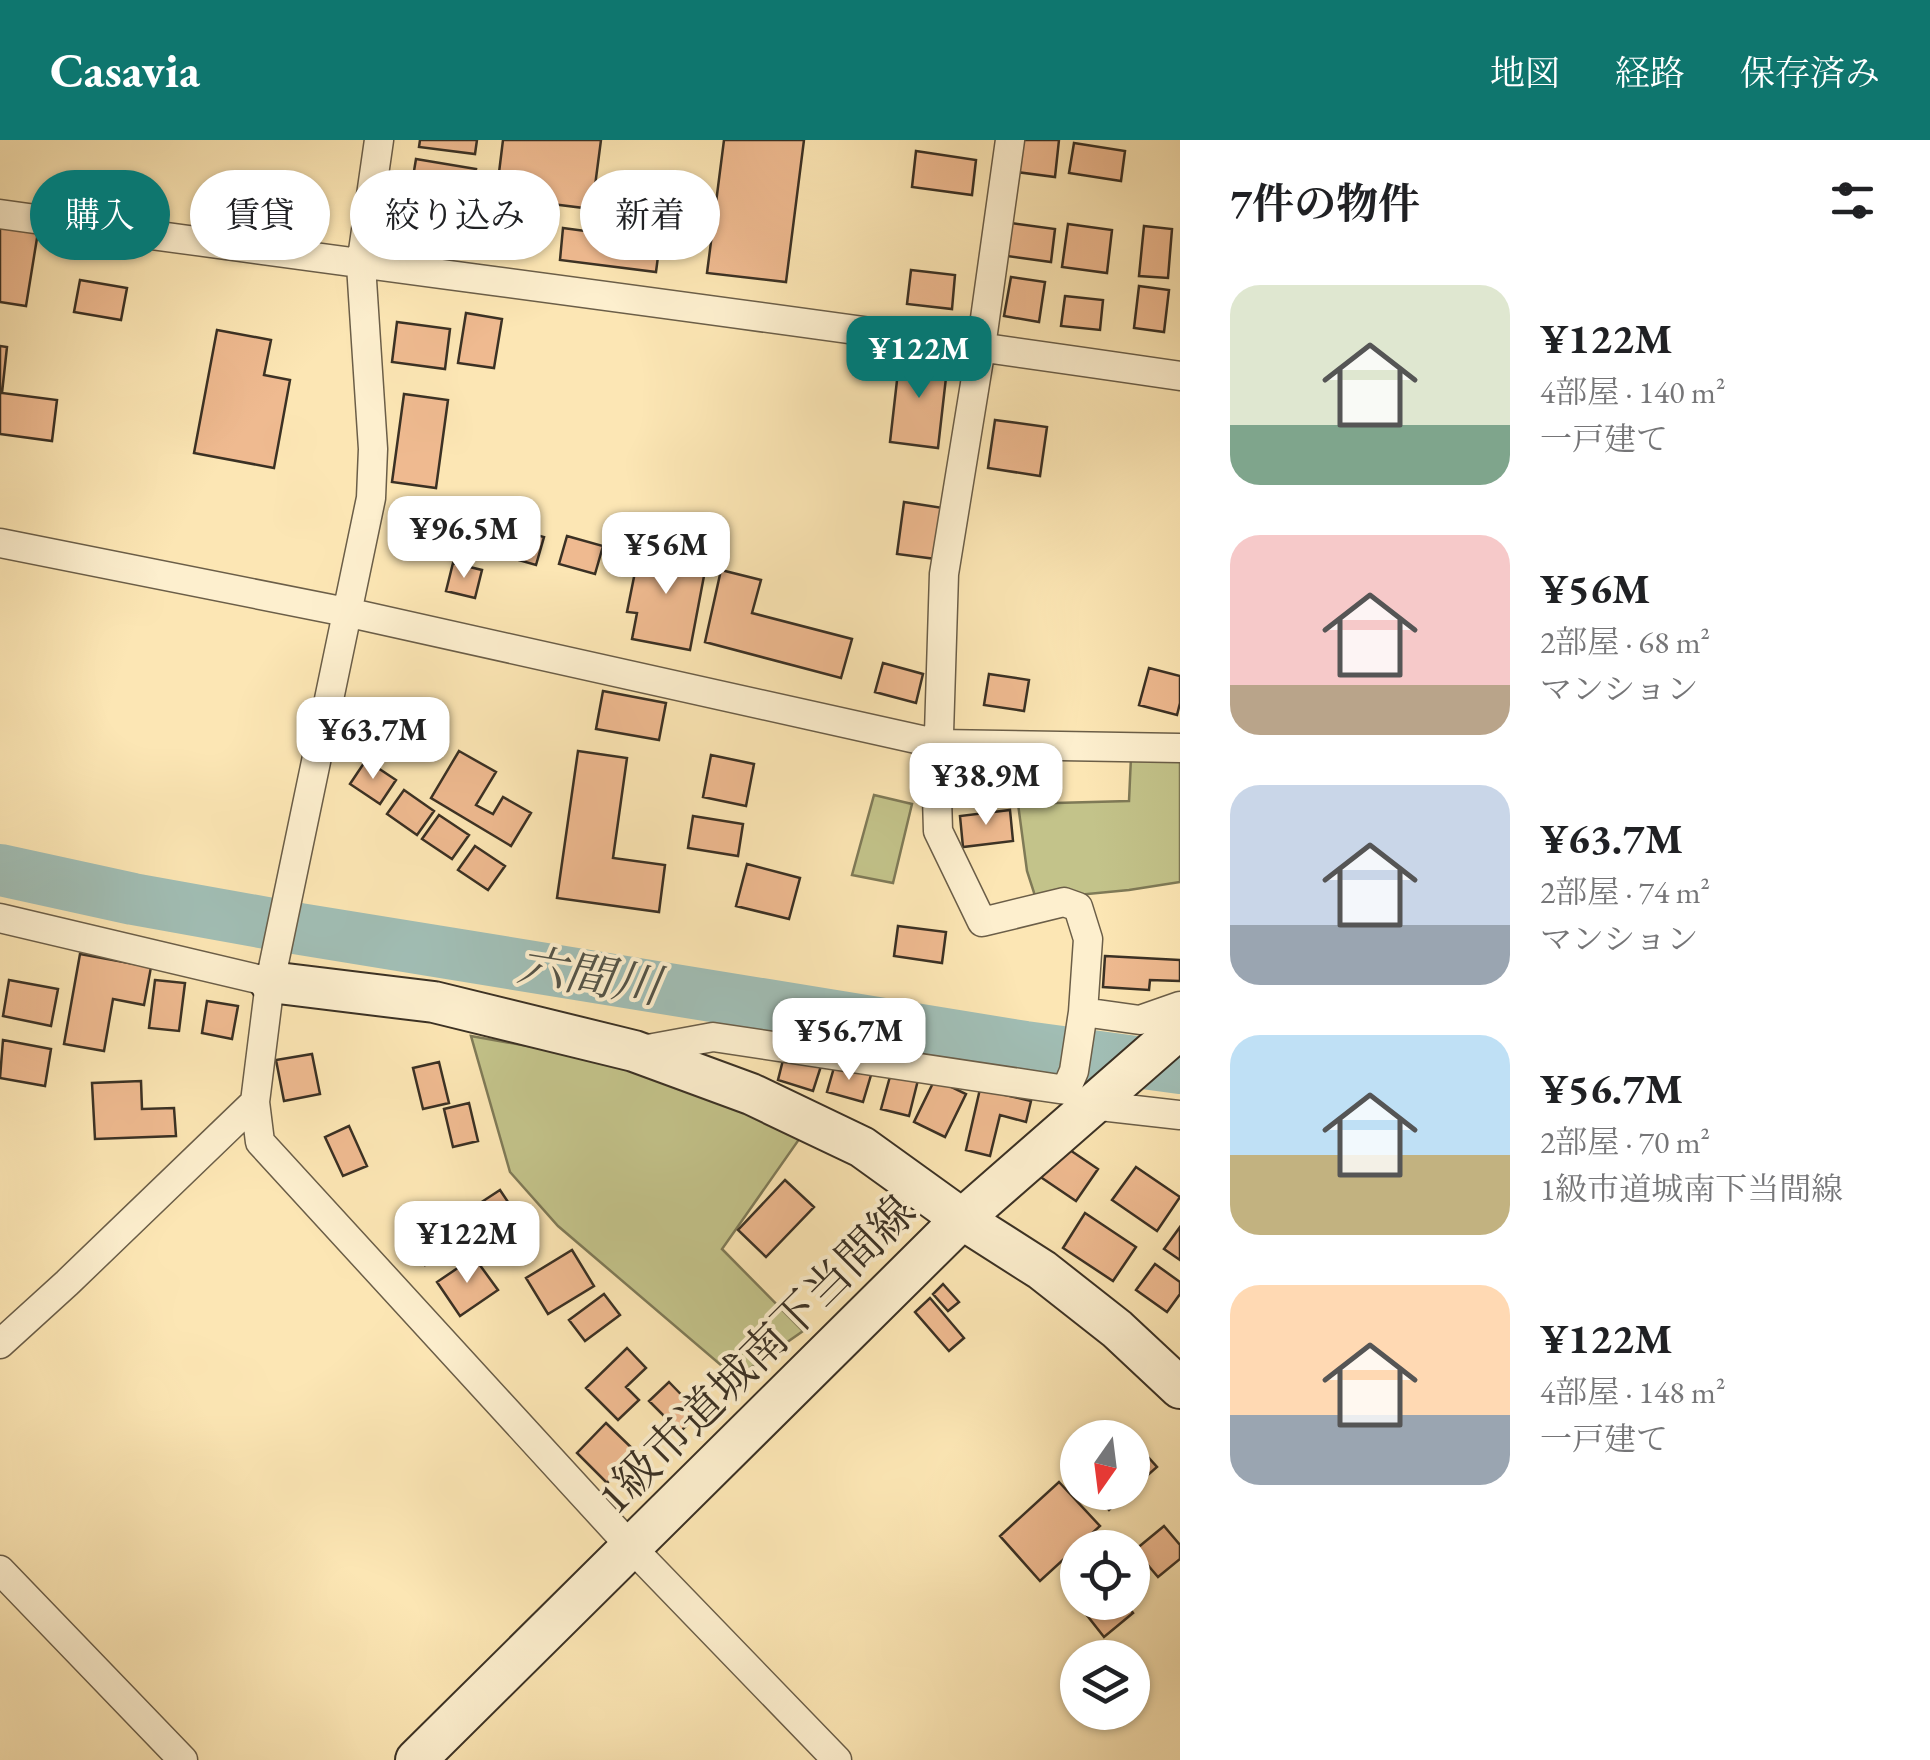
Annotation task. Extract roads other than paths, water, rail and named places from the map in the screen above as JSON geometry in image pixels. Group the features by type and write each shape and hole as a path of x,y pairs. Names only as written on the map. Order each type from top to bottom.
{"street":[{"path":"379,140 362,265 371,498 272,973 255,1102 260,1142 632,1548 838,1760"},
{"path":"1010,140 944,574 938,830 982,922 1064,902 1078,906 1088,939 1082,1024 1090,1090"},
{"path":"0,214 1180,376"},
{"path":"0,542 346,612 939,744 1180,748"},
{"path":"0,918 434,1002 634,1051 750,1094 862,1147 1042,1270 1117,1329 1180,1388"},
{"path":"1082,1024 1140,1020 1176,1026"},
{"name":"1級市道城南下当間線","path":"416,1760 1090,1090 1176,1026"},
{"path":"634,1051 713,1037 1066,1090 1090,1090 1180,1115"},
{"path":"0,1344 255,1102"},
{"path":"0,1570 184,1760"}],"waterway":[{"name":"六間川","path":"0,870 300,929 1025,1047 1180,1068"}]}
